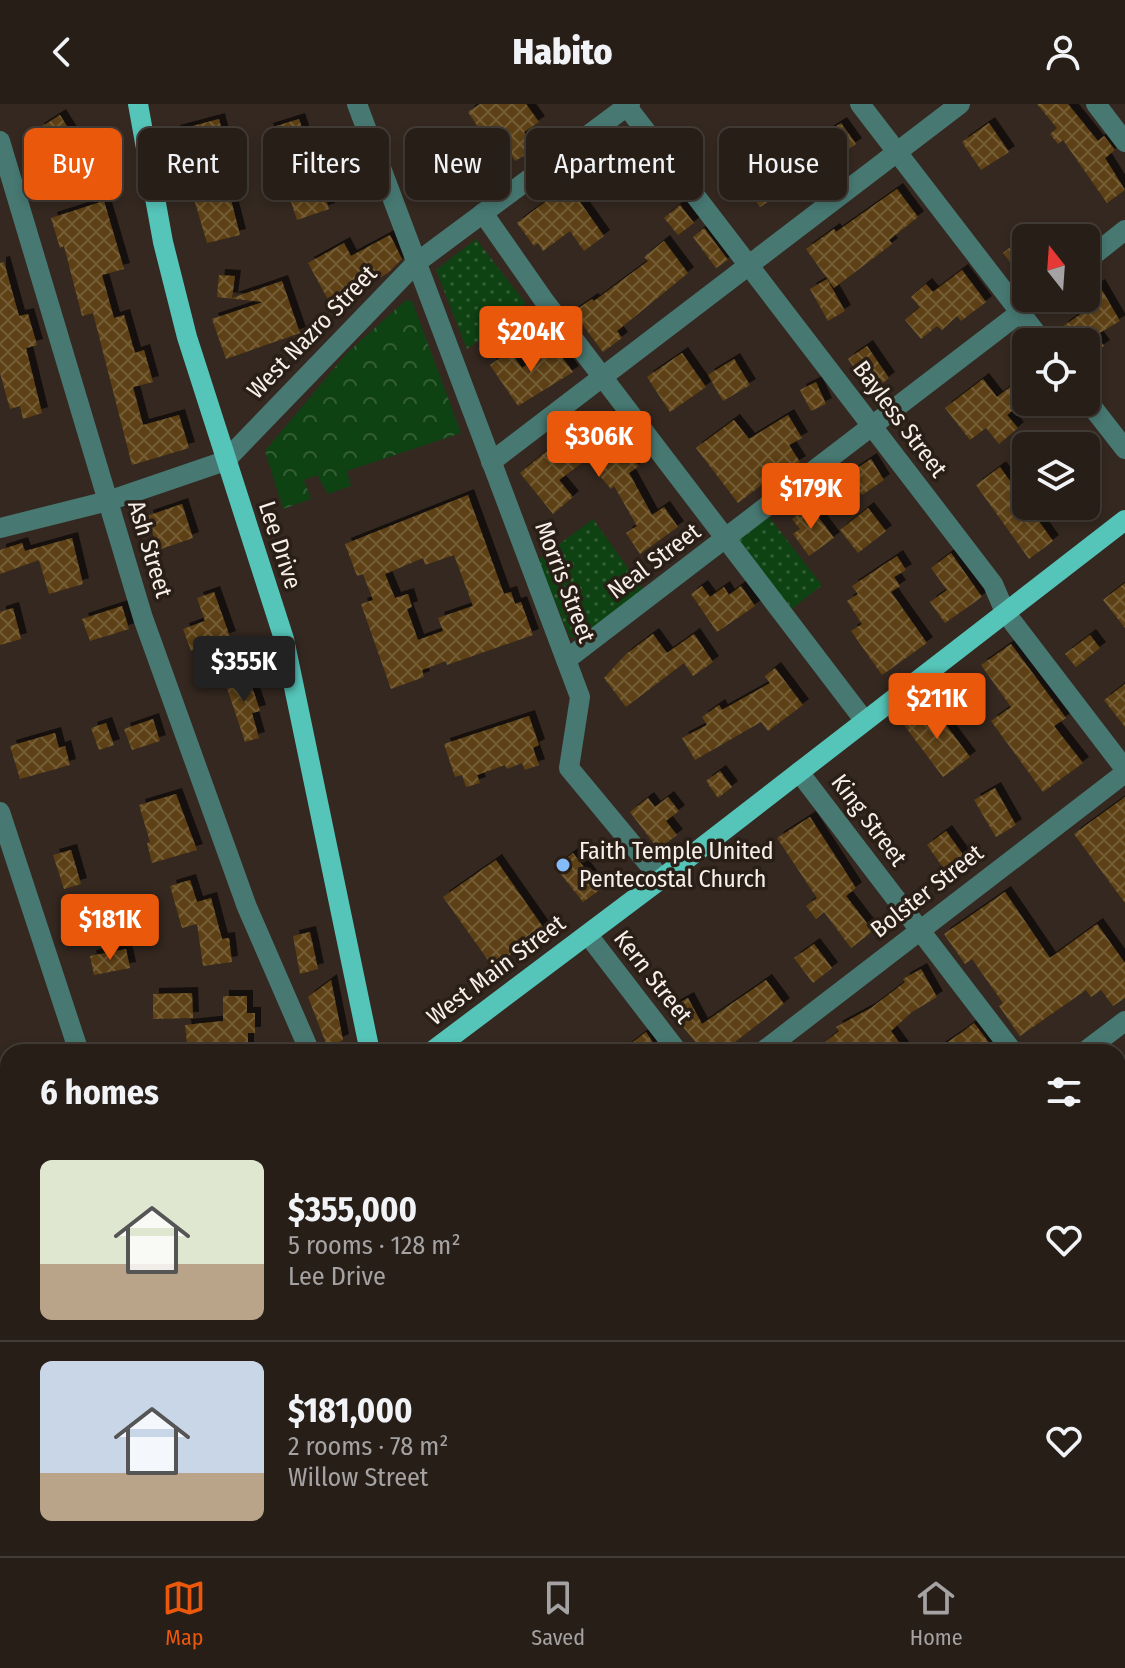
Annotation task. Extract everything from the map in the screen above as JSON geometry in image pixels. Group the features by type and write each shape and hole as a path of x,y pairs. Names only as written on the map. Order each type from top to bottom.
{"main road":[{"name":"Lee Drive","path":"138,104 163,242 225,461 284,639 368,1044"},
{"name":"West Main Street","path":"442,1044 588,935 1125,520"}],"street":[{"name":"Morris Street","path":"357,104 580,697 569,768 661,879"},
{"path":"860,104 1032,328"},
{"path":"491,462 603,380 960,104"},
{"path":"1096,104 1125,142"},
{"name":"West Nazro Street","path":"0,528 108,501 225,461 416,263 627,105"},
{"name":"Bayless Street","path":"627,105 993,584 1005,612 1125,771"},
{"name":"Ash Street","path":"0,141 143,618 247,907 307,1044"},
{"path":"483,213 603,380 864,720"},
{"path":"1100,250 1125,230"},
{"name":"Neal Street","path":"566,660 1020,313"},
{"path":"1099,416 1125,449"},
{"name":"Bolster Street","path":"772,1044 1125,771"},
{"name":"King Street","path":"799,772 1007,1044"},
{"path":"0,812 76,1044"},
{"name":"Kern Street","path":"588,935 672,1044"},
{"path":"1095,1044 1125,1021"}],"green space":[{"path":"476,239 526,304 467,349 436,270"},
{"path":"406,300 412,301 461,433 347,471 351,486 328,494 317,475 304,480 311,499 283,509 265,451 347,353"},
{"path":"769,517 822,585 792,609 738,541"},
{"path":"593,519 645,592 582,640 570,637 538,560"}],"building":[{"path":"480,104 526,104 539,122 524,132 526,155 515,161 510,157 510,128 479,128 468,112"},
{"path":"1037,104 1068,104 1098,141 1104,136 1115,150 1105,158 1125,190 1107,203 1063,140 1058,144 1050,134 1057,128"},
{"path":"60,115 68,128 40,128"},
{"path":"219,119 221,128 185,128"},
{"path":"299,119 302,128 270,128"},
{"path":"989,123 1009,152 981,170 962,142"},
{"path":"847,131 856,144 847,150"},
{"path":"897,189 918,217 889,240 892,244 834,288 806,249"},
{"path":"194,200 231,200 240,235 207,243"},
{"path":"290,200 326,200 329,209 297,220"},
{"path":"548,200 579,200 604,236 584,251 570,231 543,251 538,243 534,246 517,223"},
{"path":"755,200 771,200 760,207"},
{"path":"104,201 124,269 102,275 114,318 124,315 135,353 144,350 153,382 133,387 143,425 179,415 189,448 132,465 93,313 82,316 64,246 60,248 51,218"},
{"path":"680,205 694,223 678,235 664,218"},
{"path":"704,228 728,260 716,268 693,237"},
{"path":"390,235 402,259 388,273 331,305 308,263 344,243 351,256"},
{"path":"664,241 688,273 617,331 622,338 603,352 573,312 592,299 594,301 648,261 644,257"},
{"path":"1012,246 1012,264 1003,253"},
{"path":"4,262 19,316 28,314 37,345 26,348 42,413 23,419 20,406 10,409 0,373 0,263"},
{"path":"962,270 986,302 961,321 957,316 942,330 937,326 921,339 905,320 920,307 911,297 926,284 933,292"},
{"path":"219,275 235,276 232,298 282,281 300,333 226,359 212,319 263,302 217,297"},
{"path":"827,279 845,311 828,321 810,289"},
{"path":"1100,287 1120,321 1100,333 1100,328 1062,327 1084,312 1100,312"},
{"path":"554,346 573,372 518,406 490,365 510,351 522,368"},
{"path":"867,346 889,378 871,392 848,359"},
{"path":"682,353 706,387 670,412 647,377"},
{"path":"734,359 750,385 723,401 708,375"},
{"path":"983,379 997,397 1012,386 1012,411 1007,415 1018,428 999,444 986,428 970,440 945,408"},
{"path":"816,382 826,404 811,411 800,390"},
{"path":"788,415 802,438 789,445 800,462 788,469 786,466 738,503 696,448 734,420 749,439"},
{"path":"608,416 621,437 617,440 639,466 629,473 652,515 664,507 678,527 640,554 626,533 637,526 614,486 611,489 586,460 559,480 573,497 553,514 520,473 553,446 555,448"},
{"path":"871,459 884,480 862,495 848,474"},
{"path":"1000,467 1012,484 1012,520 1038,520 1053,541 1029,559 976,485"},
{"path":"468,495 504,594 511,592 515,604 521,602 533,635 447,665 446,661 422,670 424,677 391,689 361,604 373,600 363,574 357,576 345,544","holes":["454,555 473,606 438,618 443,631 418,640 407,609 412,607 408,594 395,598 385,574 423,558 425,565"]},
{"path":"182,504 193,538 158,550 147,516"},
{"path":"810,506 834,538 809,556 793,534 800,529 792,519"},
{"path":"868,508 886,531 858,553 840,530"},
{"path":"72,538 83,584 49,594 39,560 0,574 0,550 22,543 25,551"},
{"path":"951,553 982,597 945,623 930,602 947,590 931,568"},
{"path":"897,556 906,570 894,577 900,586 891,592 927,643 882,675 851,631 862,624 847,601 858,594 852,586"},
{"path":"1125,583 1125,628 1103,600"},
{"path":"702,586 710,597 724,587 729,595 741,586 755,606 717,632 691,594"},
{"path":"214,592 230,637 191,651 183,629 205,621 197,598"},
{"path":"122,606 129,629 90,641 82,619"},
{"path":"13,608 21,639 0,645 0,612"},
{"path":"653,634 667,653 694,634 713,662 693,676 684,663 626,707 604,678 626,654"},
{"path":"1090,635 1100,648 1076,667 1065,654"},
{"path":"1011,644 1066,718 1054,726 1083,763 1043,792 991,721 1011,707 981,665"},
{"path":"775,668 803,705 768,731 761,722 695,760 682,738 707,725 702,717 719,705 722,710 770,683 765,676"},
{"path":"247,671 260,711 252,713 259,738 245,742 224,679"},
{"path":"1125,684 1125,727 1104,700"},
{"path":"931,705 970,757 943,777 904,725"},
{"path":"529,716 539,745 533,748 539,765 525,770 522,763 507,769 505,765 477,775 480,783 466,787 462,775 455,777 444,744"},
{"path":"153,719 160,741 132,750 124,729"},
{"path":"106,723 114,745 99,750 91,728"},
{"path":"55,733 59,748 65,746 70,765 20,779 10,746"},
{"path":"720,771 732,787 718,798 706,781"},
{"path":"995,788 1016,825 996,837 974,800"},
{"path":"176,794 197,850 152,863 147,843 150,842 139,805"},
{"path":"668,797 679,811 666,821 677,835 658,849 630,812 648,798 655,807"},
{"path":"1125,797 1125,903 1074,834"},
{"path":"810,817 856,888 846,896 873,931 851,948 824,912 816,919 806,906 817,898 777,838"},
{"path":"946,831 967,860 947,873 927,845"},
{"path":"71,850 81,884 64,889 53,855"},
{"path":"573,853 601,889 583,902 555,867"},
{"path":"496,860 545,930 493,967 443,897"},
{"path":"190,880 197,902 211,898 222,939 229,938 232,962 203,966 197,924 182,928 170,886"},
{"path":"1005,892 1050,958 1097,924 1125,963 1125,998 1113,1006 1101,990 1091,997 1086,990 1020,1036 999,1006 1003,1003 972,959 965,964 944,934"},
{"path":"310,932 318,969 300,974 293,936"},
{"path":"814,944 832,968 813,983 794,958"},
{"path":"126,949 130,968 94,975 90,956"},
{"path":"921,969 937,997 912,1012 891,1031 900,1044 825,1044 839,1031 836,1027 871,1008 905,982 903,979"},
{"path":"331,980 343,1040 334,1044 326,1043 308,997"},
{"path":"766,980 784,1004 732,1044 697,1044 668,1009 688,998 702,1024"},
{"path":"192,993 193,1018 153,1019 153,994"},
{"path":"223,996 247,996 247,1013 255,1013 255,1033 248,1033 248,1044 187,1044 185,1025 223,1021"},
{"path":"974,1023 990,1044 945,1044"},
{"path":"646,1032 654,1044 630,1044"}],"place":[{"name":"Faith Temple United Pentecostal Church","path":"563,865"}]}
